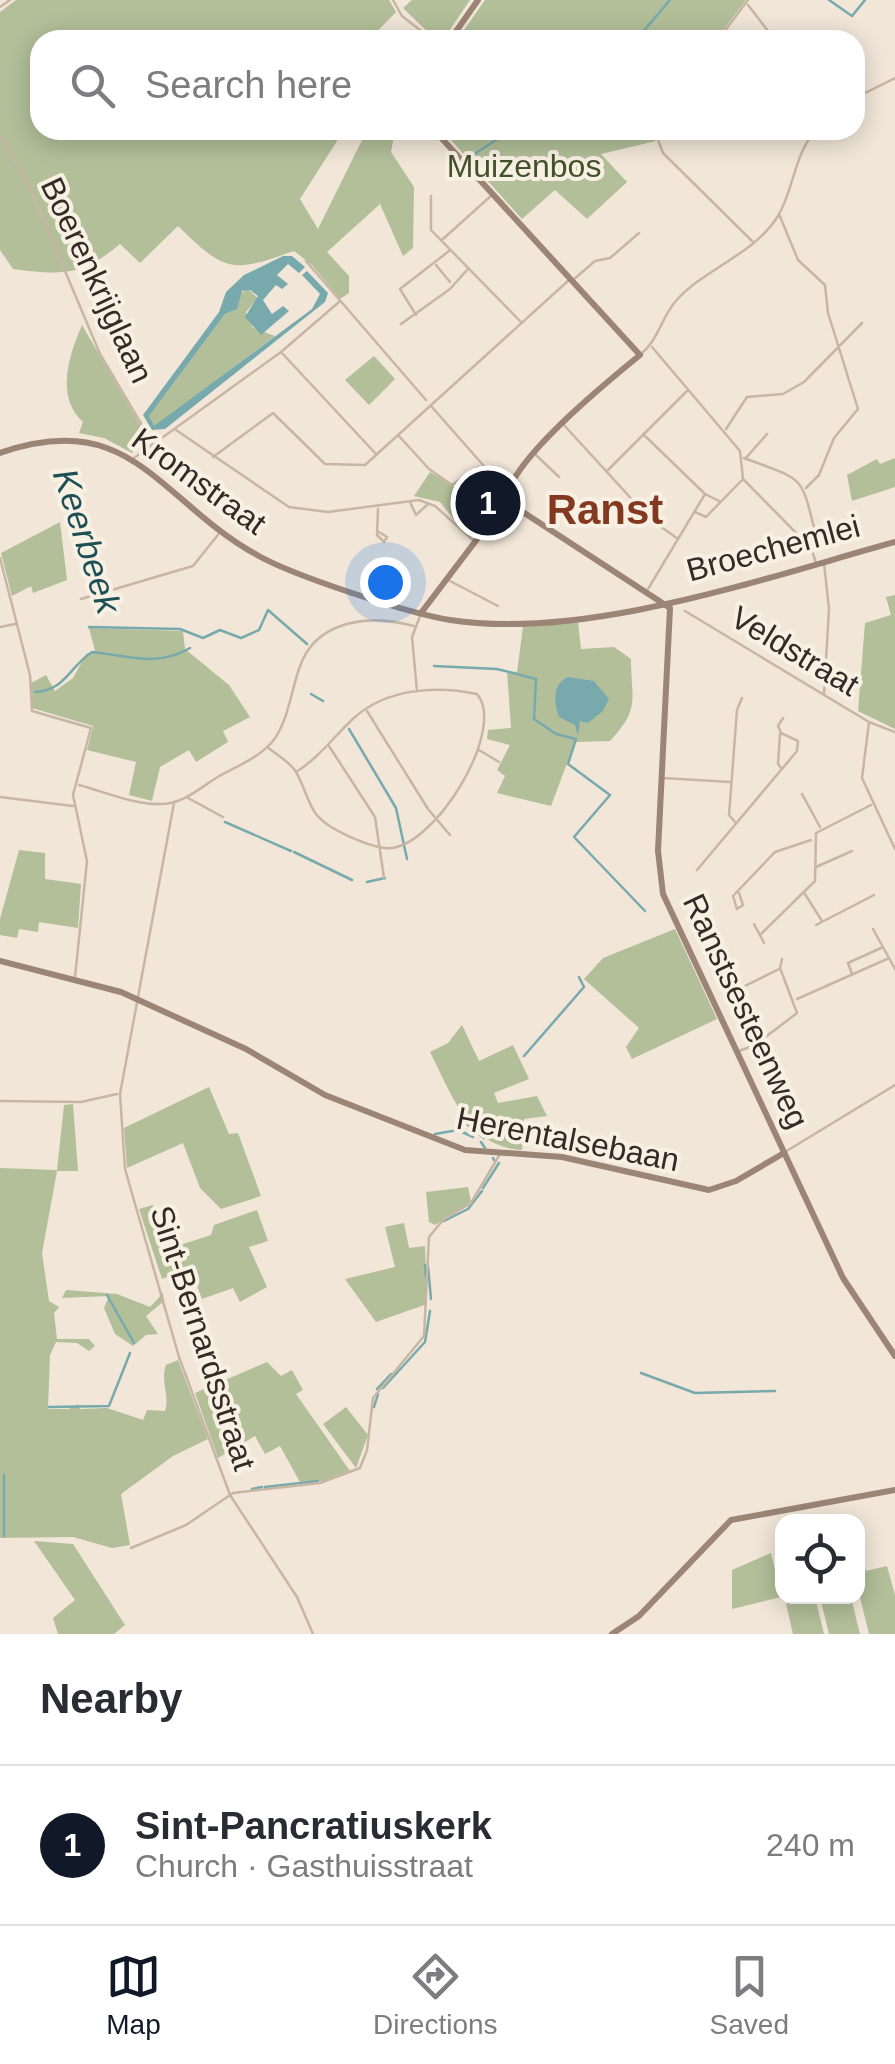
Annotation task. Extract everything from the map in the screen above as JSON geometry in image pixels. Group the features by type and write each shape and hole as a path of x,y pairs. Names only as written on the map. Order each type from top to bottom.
{"street":[{"path":"0,7 10,0"},
{"path":"392,0 402,16 420,30"},
{"path":"457,30 478,0"},
{"path":"726,30 748,2 768,30"},
{"path":"865,93 895,78"},
{"name":"Boerenkrijglaan","path":"0,136 28,183 100,354 153,444"},
{"path":"443,140 640,355"},
{"path":"658,140 663,153 752,242"},
{"path":"417,690 414,626 506,501 506,491 562,424 651,346 676,301 752,242 779,214 809,140"},
{"path":"442,240 493,194"},
{"path":"431,196 430,226 522,324"},
{"path":"779,214 798,260 824,285 858,412 834,438 818,475 806,488"},
{"path":"213,457 272,413 325,464 362,466 571,280 594,261 610,258 639,232"},
{"path":"416,315 399,292 449,250"},
{"path":"306,262 426,400"},
{"path":"434,264 451,284"},
{"path":"401,324 468,269"},
{"path":"132,460 176,430 224,389 281,352 339,302"},
{"path":"724,432 747,397 784,394 804,382 862,322"},
{"path":"651,346 744,458 792,476 806,488 817,539 811,548"},
{"path":"281,352 377,456"},
{"path":"607,472 688,390"},
{"path":"432,406 480,466 506,491"},
{"path":"562,424 649,518 678,539"},
{"path":"176,430 278,502 302,511 429,502 475,541"},
{"path":"643,434 706,494 720,502"},
{"path":"695,512 706,517 743,479 744,458 767,434"},
{"path":"399,436 430,469 452,485 480,466"},
{"name":"Kromstraat","path":"0,452 72,438 100,443 132,460 222,530 276,564 421,614 502,623 593,616 650,605"},
{"path":"534,453 558,478"},
{"path":"743,479 820,562 829,610 824,696"},
{"path":"650,605 651,592 706,494"},
{"path":"410,501 416,514 429,502"},
{"path":"506,501 669,606"},
{"path":"378,507 379,532"},
{"path":"80,599 192,566 222,530"},
{"name":"Broechemlei","path":"650,605 669,606 895,542"},
{"path":"0,558 30,676 32,710 91,728 74,806 87,861 75,979"},
{"path":"448,580 498,606"},
{"name":"Ranstsesteenweg","path":"669,606 658,860 663,894 843,1278 895,1356"},
{"name":"Veldstraat","path":"686,611 869,722 862,778 895,849"},
{"path":"78,785 148,803 174,803 187,797 267,747 281,729 310,646 336,626 389,620 414,626"},
{"path":"0,628 17,623"},
{"path":"267,747 296,772 319,818 382,847 412,842 436,820 479,750 485,732 482,701 477,694 417,690 386,696 296,772"},
{"path":"736,823 730,815 737,710 742,698"},
{"path":"366,710 436,820 450,835"},
{"path":"783,718 778,726 778,764 784,771"},
{"path":"869,722 895,732"},
{"path":"697,870 784,771 800,746 781,733"},
{"path":"328,744 370,806 382,847 384,878"},
{"path":"479,750 498,762"},
{"path":"662,778 732,782"},
{"path":"802,794 821,830"},
{"path":"0,796 74,806"},
{"path":"187,797 223,817"},
{"name":"Sint-Bernardsstraat","path":"174,803 120,1094 126,1175 179,1357 230,1495 296,1597 313,1634"},
{"path":"739,892 776,852 812,840 821,830 872,804"},
{"path":"760,935 814,881 812,840"},
{"path":"814,867 852,851"},
{"path":"804,893 822,921"},
{"path":"816,925 874,895"},
{"path":"754,924 764,944"},
{"path":"872,929 895,969"},
{"path":"853,976 848,963 881,948"},
{"path":"737,1054 796,1016 796,1000 780,968 782,959"},
{"path":"796,1000 887,959"},
{"name":"Herentalsebaan","path":"0,961 140,1000 246,1049 325,1096 456,1147 562,1157 709,1190 736,1181 895,1085"},
{"path":"738,990 780,968"},
{"path":"0,1101 81,1102 120,1094"},
{"path":"130,1548 186,1526 230,1495 320,1483 360,1468 368,1450 373,1398 418,1348 427,1318 429,1237 443,1220 471,1204 501,1153"},
{"path":"612,1634 639,1616 731,1520 895,1490"}],"green space":[{"path":"16,0 389,0 396,12 379,30 30,30 30,140 338,140 300,199 318,229 362,140 393,140 391,152 414,187 413,248 403,256 380,204 327,252 349,276 349,293 340,299 312,265 294,251 256,263 231,264 208,253 178,226 140,263 120,244 94,263 70,271 13,269 0,250 0,12"},
{"path":"412,0 470,0 450,30 426,30 403,8"},
{"path":"485,0 746,0 724,30 464,30"},
{"name":"Muizenbos","path":"451,140 656,141 601,154 627,182 587,219 555,190 522,219"},
{"path":"248,289 258,298 246,312 253,328 275,336 154,427 148,417 225,314 237,309 239,294"},
{"path":"82,325 146,435 145,444 132,453 104,438 79,433 83,422 69,401 67,375"},
{"path":"374,356 395,379 369,405 345,380"},
{"path":"895,458 895,487 852,501 847,475 877,459 880,464"},
{"path":"478,471 492,493 474,507 476,516 483,518 475,530 460,520 456,522 440,502 414,496 430,472 455,487"},
{"path":"60,522 67,580 33,593 31,586 12,596 1,553"},
{"path":"895,595 895,729 858,711 865,623 891,615 886,597"},
{"path":"578,622 581,649 614,647 631,659 632,703 626,720 610,741 575,742 551,806 497,793 505,776 497,770 510,745 487,739 488,730 511,728 507,671 517,672 523,627"},
{"path":"89,628 183,631 185,649 229,685 250,717 223,731 228,742 196,762 189,750 160,767 152,801 129,795 136,762 87,750 93,726 32,708 31,683 46,675 55,691 73,678 86,654 95,651"},
{"path":"19,850 45,853 45,879 81,884 78,928 39,922 38,932 19,929 17,938 0,935 0,919"},
{"path":"675,929 717,1019 632,1059 626,1047 639,1028 584,979 603,958"},
{"path":"462,1025 479,1061 513,1045 529,1079 494,1093 498,1103 537,1096 547,1116 524,1119 522,1150 488,1140 475,1129 454,1100 430,1052 448,1043"},
{"path":"209,1087 229,1134 238,1133 261,1196 221,1209 200,1188 183,1143 127,1168 124,1128"},
{"path":"73,1104 78,1171 57,1171 42,1253 49,1301 59,1307 54,1313 57,1339 89,1339 95,1346 89,1351 77,1343 56,1342 50,1355 48,1409 69,1409 78,1404 80,1409 107,1408 143,1420 147,1410 165,1411 166,1365 178,1360 208,1439 173,1456 121,1494 130,1545 112,1548 73,1537 0,1538 0,1168 57,1170 64,1105"},
{"path":"468,1187 471,1202 435,1225 429,1222 426,1192"},
{"path":"153,1205 167,1244 177,1246 211,1235 214,1225 257,1210 268,1241 249,1247 267,1287 240,1302 233,1288 202,1299 190,1268 162,1279 139,1209"},
{"path":"404,1223 409,1248 425,1246 427,1304 376,1322 345,1279 395,1267 385,1227"},
{"path":"66,1290 117,1294 150,1307 163,1293 164,1301 146,1316 158,1334 146,1335 133,1346 115,1334 104,1308 109,1296 62,1298"},
{"path":"267,1362 281,1376 292,1370 303,1390 296,1394 350,1471 323,1481 300,1482 280,1446 265,1454 255,1436 218,1458 195,1393"},
{"path":"346,1407 368,1435 356,1468 323,1424"},
{"path":"34,1541 73,1544 125,1625 114,1634 58,1634 53,1618 75,1600"},
{"path":"771,1553 775,1598 732,1609 732,1570"},
{"path":"887,1566 895,1595 895,1634 869,1634 862,1604 865,1604 865,1568"},
{"path":"786,1604 817,1604 824,1634 793,1634"},
{"path":"822,1604 853,1604 860,1634 829,1634"}],"water":[{"path":"283,256 292,256 305,267 299,273 288,264 277,275 288,284 282,289 276,285 263,300 272,314 283,306 289,311 261,335 245,317 258,296 250,290 242,291 237,309 225,314 149,416 154,426 312,309 320,294 302,275 307,271 328,293 325,302 165,429 152,430 143,415 219,312 226,292 244,275"},
{"path":"568,677 594,681 609,699 603,711 588,723 580,721 578,736 575,725 559,717 556,706 559,684"}],"waterway":[{"path":"644,30 670,0"},
{"path":"829,0 852,16 865,0"},
{"path":"473,155 496,140"},
{"path":"89,627 180,629 203,638 220,630 241,638 259,630 268,610 307,644"},
{"path":"35,692 54,687 92,652 153,659 190,648"},
{"path":"434,666 497,669 536,679 534,719 556,734 576,739 568,764 610,795 574,837 645,911"},
{"path":"311,694 323,701"},
{"path":"349,729 396,808 407,859"},
{"name":"Keerbeek","path":"225,822 291,851"},
{"name":"Keerbeek","path":"294,852 352,880"},
{"path":"367,882 385,878"},
{"path":"524,1056 584,987 579,977"},
{"name":"Keerbeek","path":"467,1124 484,1138"},
{"path":"435,1134 458,1130 473,1137"},
{"name":"Keerbeek","path":"481,1142 485,1148"},
{"path":"483,1188 499,1163"},
{"path":"444,1221 468,1209 482,1191"},
{"path":"425,1265 426,1278"},
{"path":"428,1266 431,1299"},
{"path":"107,1295 134,1343"},
{"path":"383,1388 425,1342 430,1311"},
{"path":"49,1407 109,1406 130,1353"},
{"name":"Keerbeek","path":"641,1373 695,1393 775,1391"},
{"path":"377,1389 391,1374"},
{"path":"374,1407 378,1394"},
{"path":"4,1475 4,1536"},
{"path":"265,1487 318,1481"},
{"path":"252,1489 262,1487"}],"place":[{"name":"Sint-Pancratiuskerk","path":"488,503"}],"district":[{"name":"Ranst","path":"605,509"}]}
